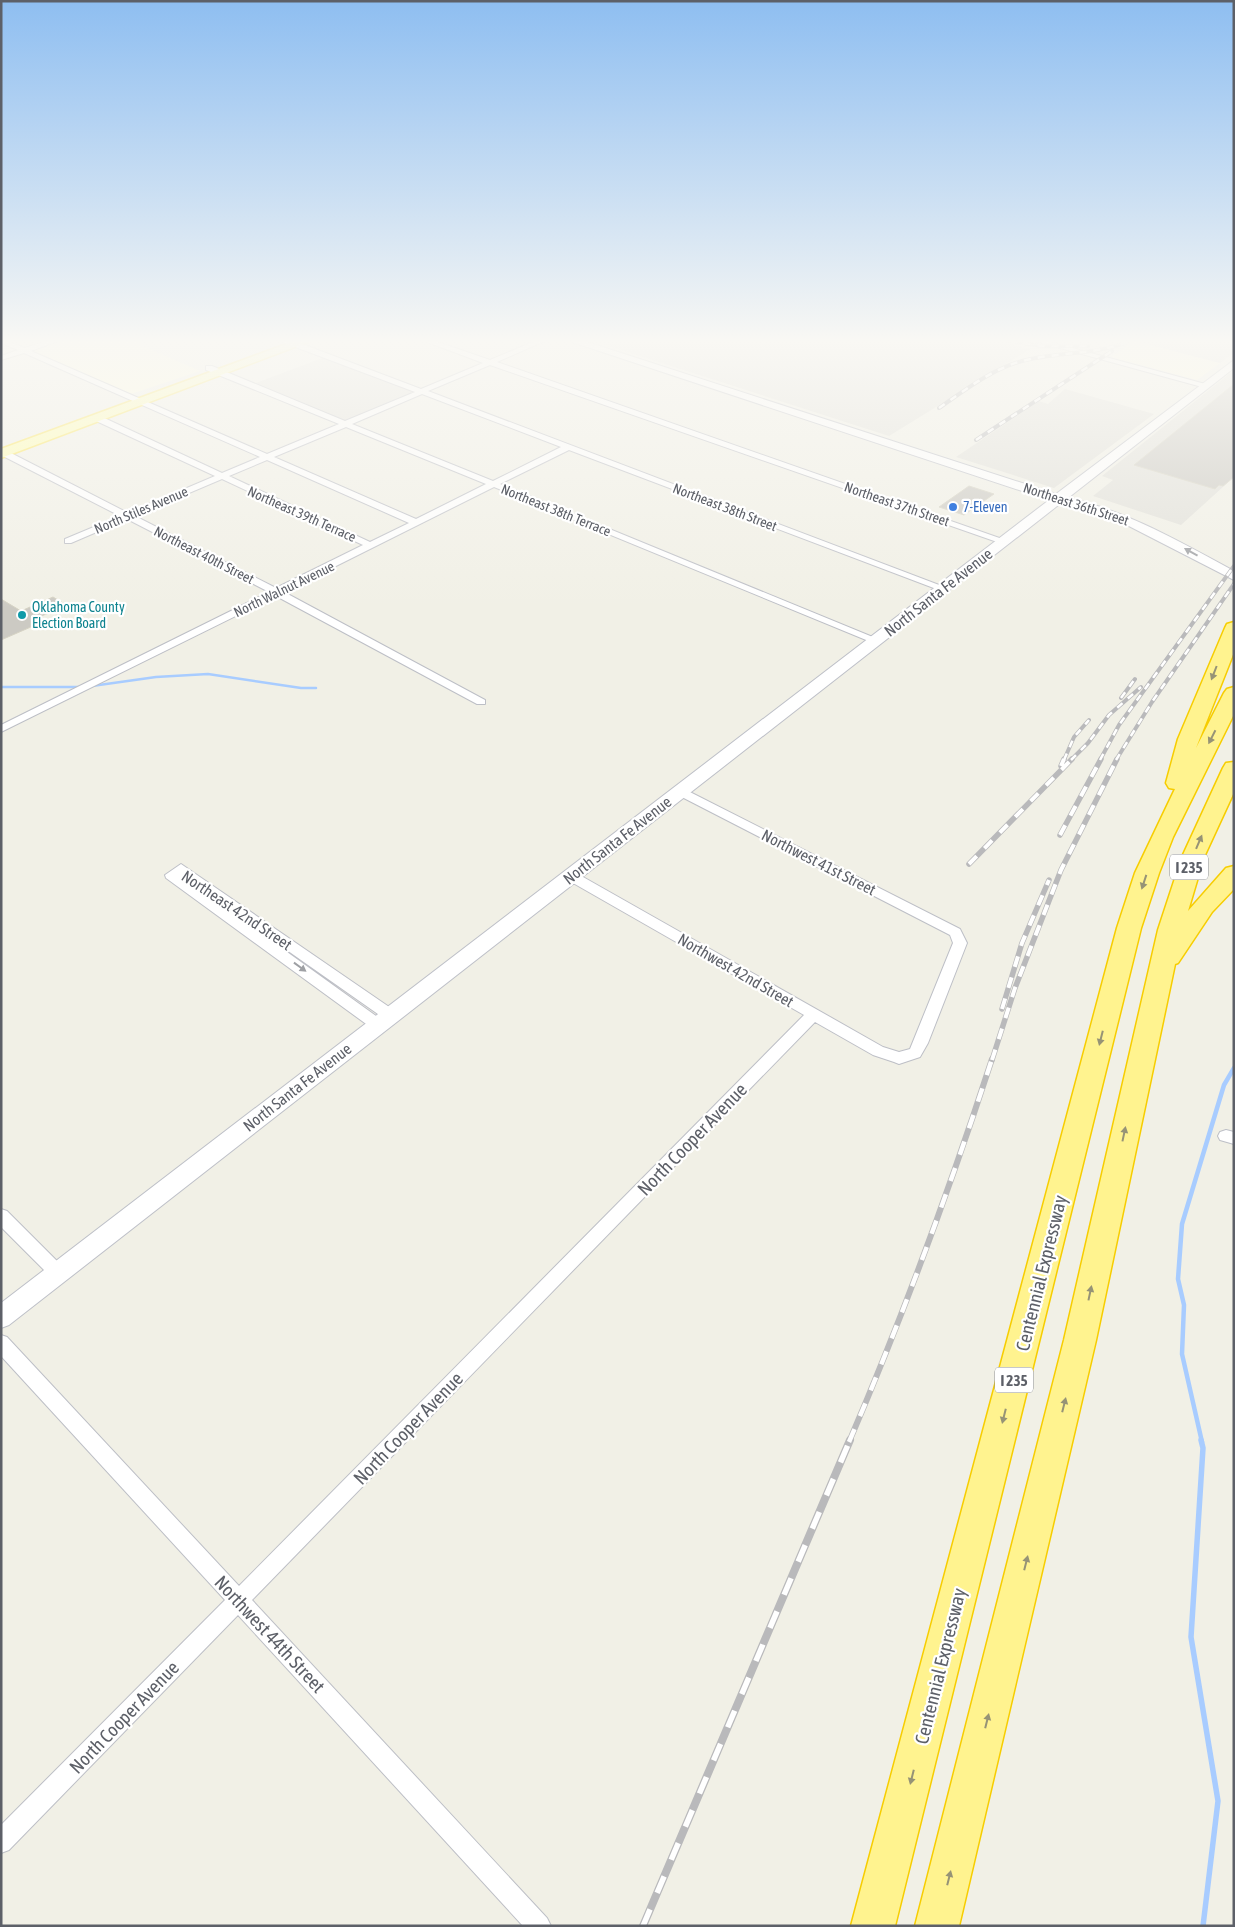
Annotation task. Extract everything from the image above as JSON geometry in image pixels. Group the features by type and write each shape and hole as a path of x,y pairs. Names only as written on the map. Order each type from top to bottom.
{"highway":[{"path":"1162,836 1188,739 1234,628"},
{"name":"Centennial Expressway","path":"873,1926 1129,928 1147,873 1162,836 1234,693"},
{"name":"I 235","path":"937,1926 1080,1340 1160,972 1178,900 1193,857 1234,768"},
{"path":"1160,972 1204,906 1234,874"}],"main road":[{"path":"2,450 55,429"},
{"path":"45,433 59,429"},
{"name":"Northeast 36th Street","path":"843,429 1058,499 1078,502 1131,522 1234,576"},
{"name":"North Santa Fe Avenue","path":"1,1317 1148,429"},
{"path":"1058,499 1140,537 1234,589"},
{"path":"1038,514 1089,513"}],"street":[{"name":"Northeast 39th Terrace","path":"120,429 372,546"},
{"path":"206,429 417,523"},
{"name":"North Stiles Avenue","path":"68,541 332,429"},
{"name":"Northeast 38th Terrace","path":"360,429 875,640"},
{"name":"Northeast 38th Street","path":"517,429 942,588"},
{"name":"Northeast 37th Street","path":"680,429 1003,541"},
{"name":"North Walnut Avenue","path":"1,729 566,448"},
{"name":"Northeast 40th Street","path":"2,450 276,592 481,702"},
{"name":"Northwest 41st Street","path":"680,791 939,922 957,934 960,943 921,1043 915,1053 903,1058"},
{"name":"Northeast 42nd Street","path":"181,868 384,1020 171,875 181,868"},
{"name":"Northwest 42nd Street","path":"571,876 887,1056 903,1058"},
{"name":"North Cooper Avenue","path":"1,1842 814,1014"},
{"path":"1,1216 58,1273"},
{"name":"Northwest 44th Street","path":"1,1344 539,1925"}],"shaded area":[{"path":"867,429 900,429 889,436"},
{"path":"998,429 1134,429 1054,488 956,457"},
{"path":"1161,429 1234,429 1234,477 1181,525 1093,496 1113,480 1102,476"}],"building":[{"path":"1179,429 1234,429 1234,477 1223,486 1219,485 1215,489 1134,465"},
{"path":"969,486 994,494 964,515 939,507"},
{"name":"Oklahoma County Election Board","path":"53,597 66,605 35,619 40,623 1,640 1,599 21,611"}],"waterway":[{"path":"92,686 156,677 208,674 301,688 316,688"},
{"path":"1,687 80,687"},
{"path":"1202,1442 1182,1354 1184,1305 1178,1279 1182,1224 1224,1085 1234,1068"},
{"path":"1201,1440 1203,1448 1191,1637 1218,1801 1203,1926"}],"railway":[{"path":"976,440 993,429"},
{"path":"1100,760 1119,725 1234,566"},
{"path":"1116,760 1152,702 1234,584"},
{"path":"1121,698 1135,679"},
{"path":"1072,759 1088,743 1109,715 1141,687"},
{"path":"1064,760 1074,737 1089,720"},
{"path":"1061,766 1064,759"},
{"path":"969,864 1072,759"},
{"path":"1060,835 1101,759"},
{"path":"992,1060 1015,988 1061,870 1117,759"},
{"path":"1002,1009 1022,943 1049,880"},
{"path":"849,1442 925,1252 960,1156 992,1059"},
{"path":"643,1926 850,1440"}],"place":[{"name":"7-Eleven","path":"953,507"},
{"name":"Oklahoma County Election Board","path":"22,615"}]}
